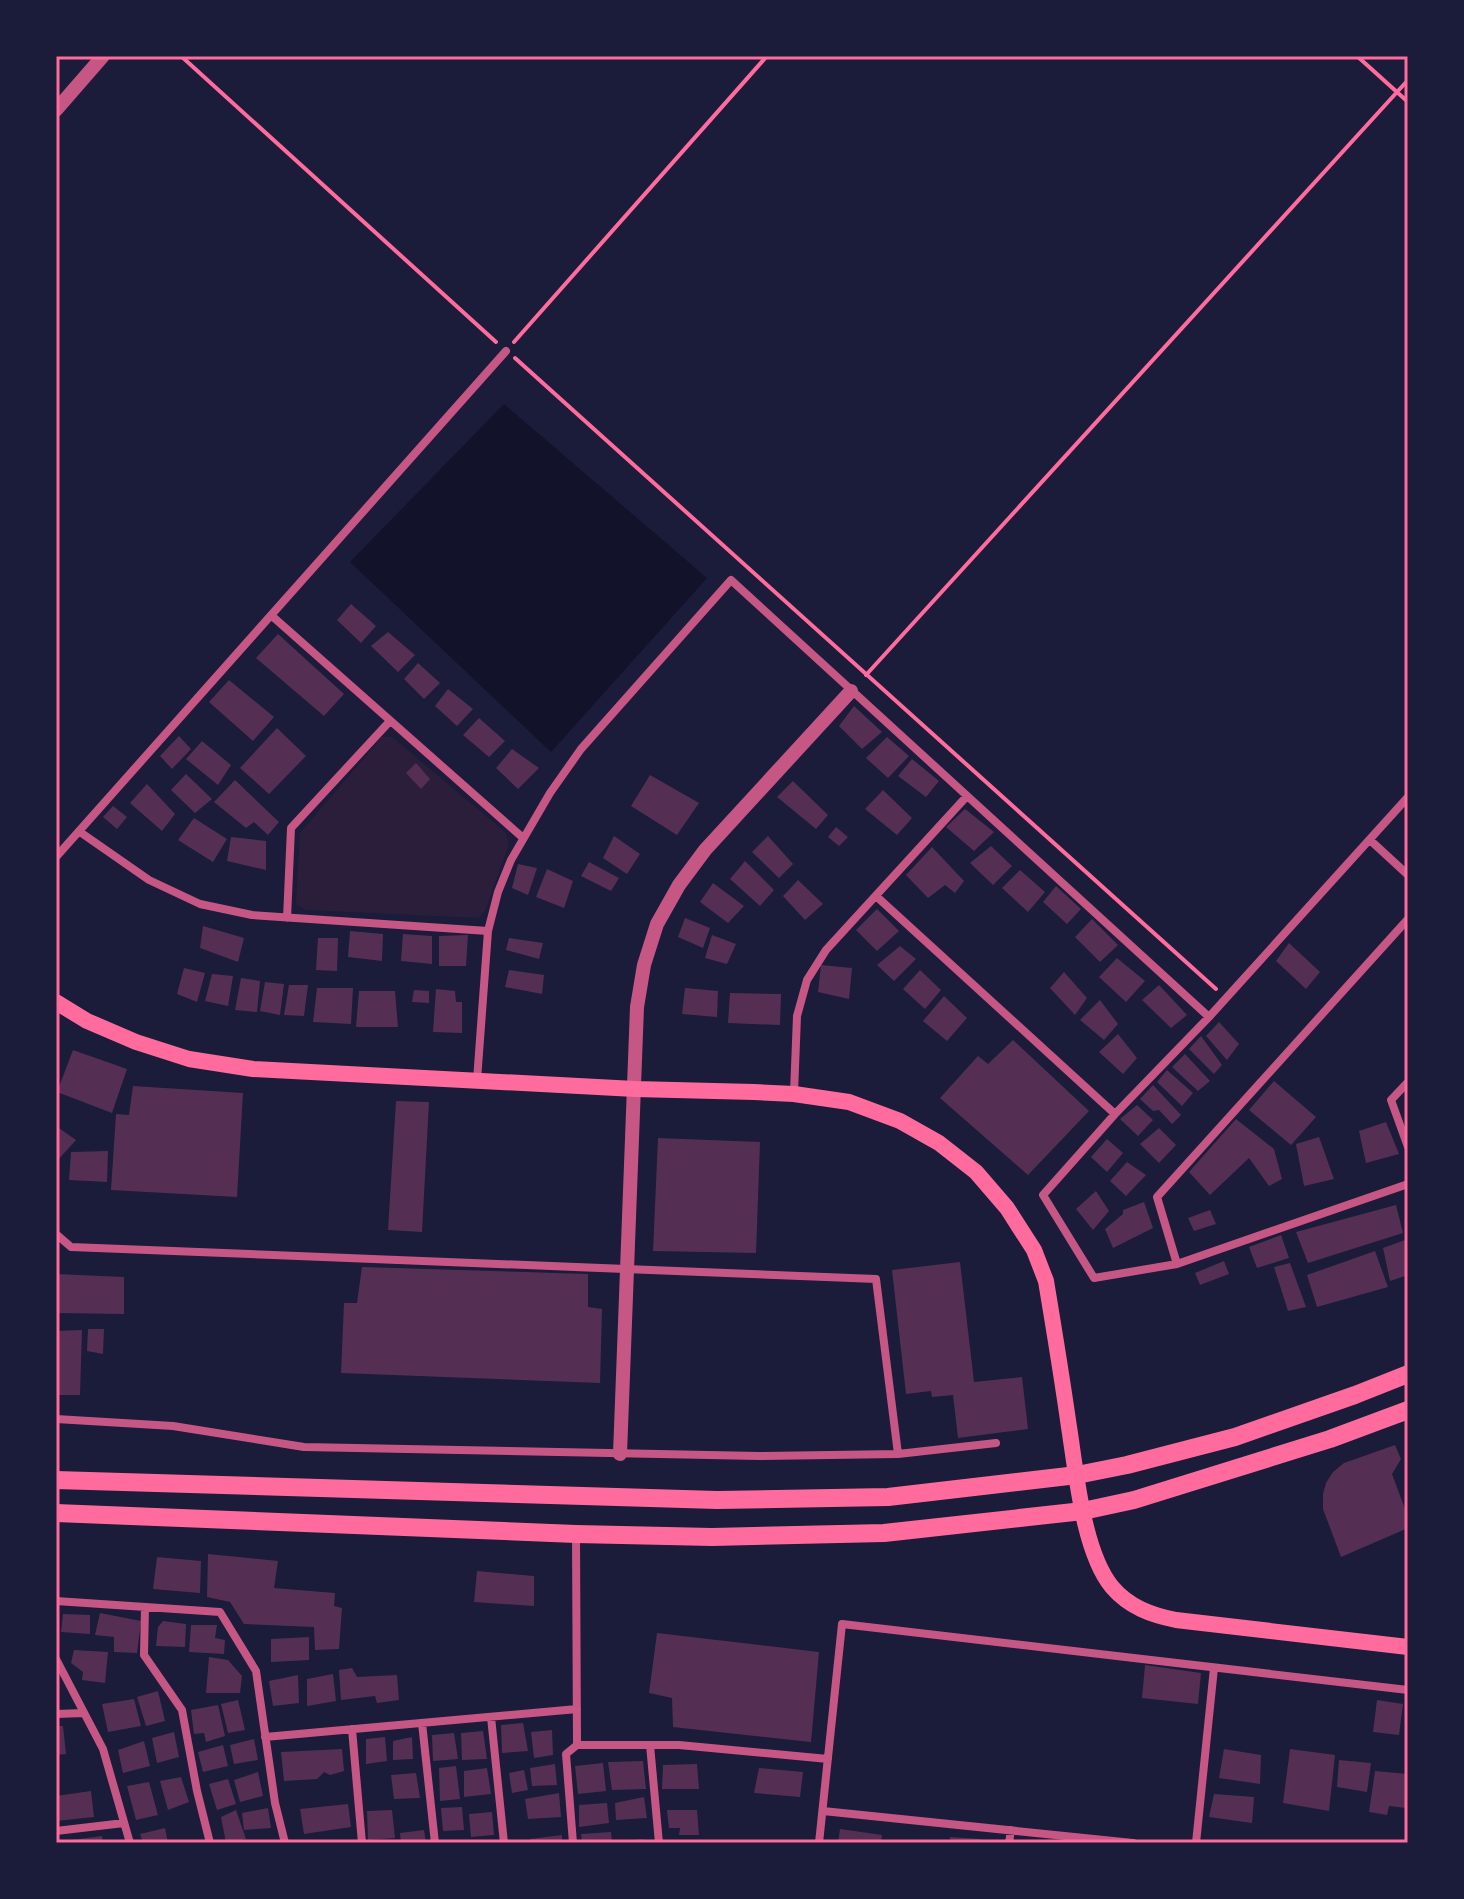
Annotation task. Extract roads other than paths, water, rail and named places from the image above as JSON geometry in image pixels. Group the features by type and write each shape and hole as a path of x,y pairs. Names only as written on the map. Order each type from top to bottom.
{"highway":[{"path":"56,1480 717,1500 888,1497 1077,1475 1127,1465 1235,1437 1408,1374"},
{"path":"56,1513 576,1534 712,1537 884,1533 1083,1511 1140,1499 1330,1439 1408,1410"}],"main road":[{"path":"56,1002 87,1021 136,1042 189,1059 253,1069 794,1094 849,1102 900,1121 939,1143 976,1172 1007,1208 1034,1250 1046,1281 1083,1511 1097,1562 1112,1587 1150,1615 1408,1647"}],"street":[{"path":"56,110 103,56"},
{"path":"56,857 506,351"},
{"path":"477,1080 488,931 498,892 522,837 581,749 731,580 1209,1017"},
{"path":"272,616 522,837"},
{"path":"620,1454 637,1007 644,965 657,924 679,885 705,850 851,691"},
{"path":"287,918 291,828 390,721"},
{"path":"794,1094 797,1016 807,980 826,950 967,796"},
{"path":"1408,797 1043,1195 1094,1278 1177,1264 1408,1184"},
{"path":"80,832 149,880 200,904 252,915 488,931"},
{"path":"1370,840 1408,875"},
{"path":"876,896 1115,1114"},
{"path":"1177,1264 1157,1197 1408,919"},
{"path":"1408,1082 1391,1100 1408,1147"},
{"path":"56,1234 71,1247 876,1279 898,1454"},
{"path":"56,1419 173,1426 304,1447 759,1456 898,1454 996,1443"},
{"path":"576,1534 577,1745"},
{"path":"56,1601 220,1612 256,1671 275,1803 285,1843"},
{"path":"145,1607 144,1655 182,1710 210,1843"},
{"path":"819,1843 842,1624 1408,1690"},
{"path":"56,1659 103,1749 130,1843"},
{"path":"1196,1843 1214,1668"},
{"path":"265,1737 577,1709"},
{"path":"56,1714 84,1713"},
{"path":"491,1717 504,1843"},
{"path":"422,1723 435,1843"},
{"path":"352,1729 362,1843"},
{"path":"573,1843 566,1754 577,1745 679,1745 828,1759"},
{"path":"650,1745 659,1843"},
{"path":"823,1811 1133,1843"},
{"path":"56,1831 124,1823"},
{"path":"1009,1843 1011,1830"}]}
